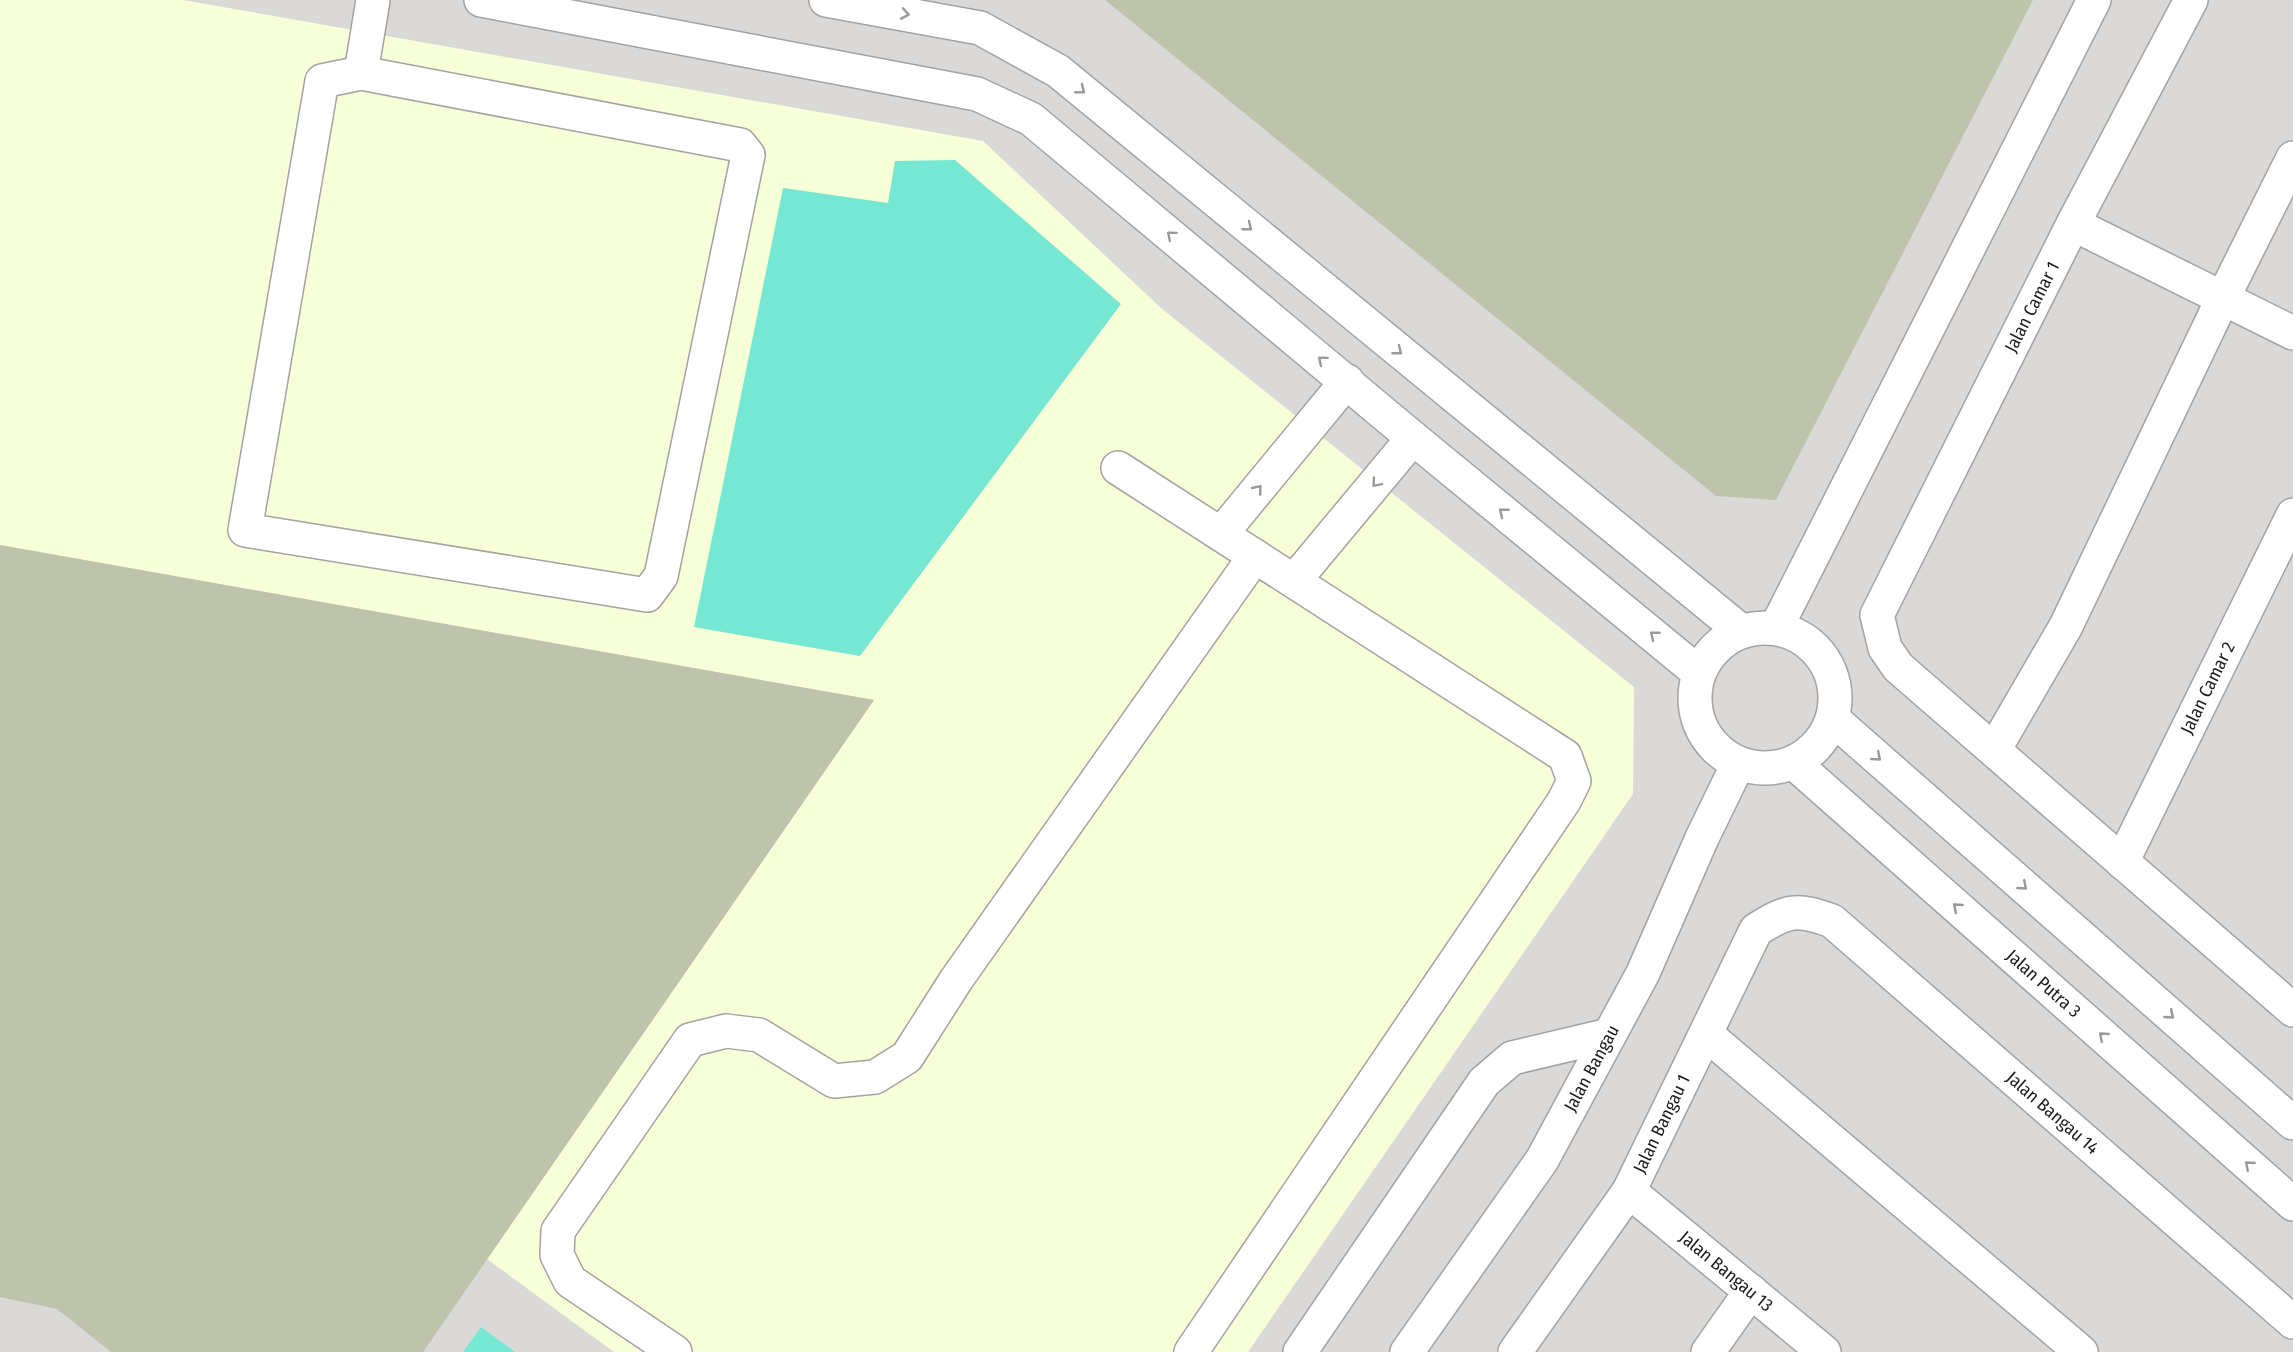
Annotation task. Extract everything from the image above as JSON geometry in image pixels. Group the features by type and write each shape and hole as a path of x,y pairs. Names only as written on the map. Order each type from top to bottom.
{"street":[{"path":"361,73 373,0"},
{"path":"481,0 977,94 1031,119 1699,673"},
{"path":"826,0 980,28 1058,72 1741,631"},
{"path":"1776,628 2094,0"},
{"name":"Jalan Camar 1","path":"1994,750 1898,667 1885,648 1877,615 2073,224 2191,0"},
{"path":"361,73 740,145 748,155 661,576 647,595 245,530 322,81 361,73"},
{"path":"2293,158 2223,298 2066,626 1994,750 2293,1010"},
{"path":"2073,224 2293,333"},
{"path":"1221,534 1347,381"},
{"path":"1294,581 1413,438"},
{"path":"1118,468 1565,756 1574,781 1564,801 1191,1352"},
{"name":"Jalan Camar 2","path":"2122,862 2293,515"},
{"path":"675,1352 570,1281 557,1255 558,1231 690,1040 726,1031 759,1035 834,1080 875,1077 907,1056 956,980 1255,556"},
{"path":"1758,627 1776,628 1799,635 1818,651 1831,672 1836,695 1833,719 1824,737 1811,753 1794,763 1776,768 1756,769 1738,764 1720,752 1705,736 1697,716 1695,694 1699,673 1709,655 1723,641 1741,631 1758,627"},
{"path":"1833,719 2293,1123"},
{"name":"Jalan Putra 3","path":"1794,763 2293,1204"},
{"name":"Jalan Bangau","path":"1407,1352 1542,1160 1643,973 1702,838 1738,764"},
{"name":"Jalan Bangau 1","path":"1515,1352 1629,1191 1756,930 1779,916 1807,912"},
{"name":"Jalan Bangau 14","path":"1807,912 1832,921 2293,1322"},
{"path":"1706,1034 2082,1352"},
{"path":"1300,1352 1484,1082 1512,1058 1610,1035"},
{"name":"Jalan Bangau 13","path":"1629,1191 1824,1352"},
{"path":"1708,1352 1750,1291"}],"shaded area":[{"path":"0,0 2293,0 2293,1352 0,1352"},
{"path":"0,0 183,0 983,141 1161,308 1634,687 1633,794 1248,1352 614,1352 487,1259 874,700 0,545"},
{"path":"1105,0 2033,0 1776,500 1716,496"},
{"path":"955,160 1121,304 860,656 694,627 783,188 888,203 895,161"},
{"path":"0,545 874,700 423,1352 111,1352 57,1309 0,1297"},
{"path":"481,1327 515,1352 463,1352"}]}
